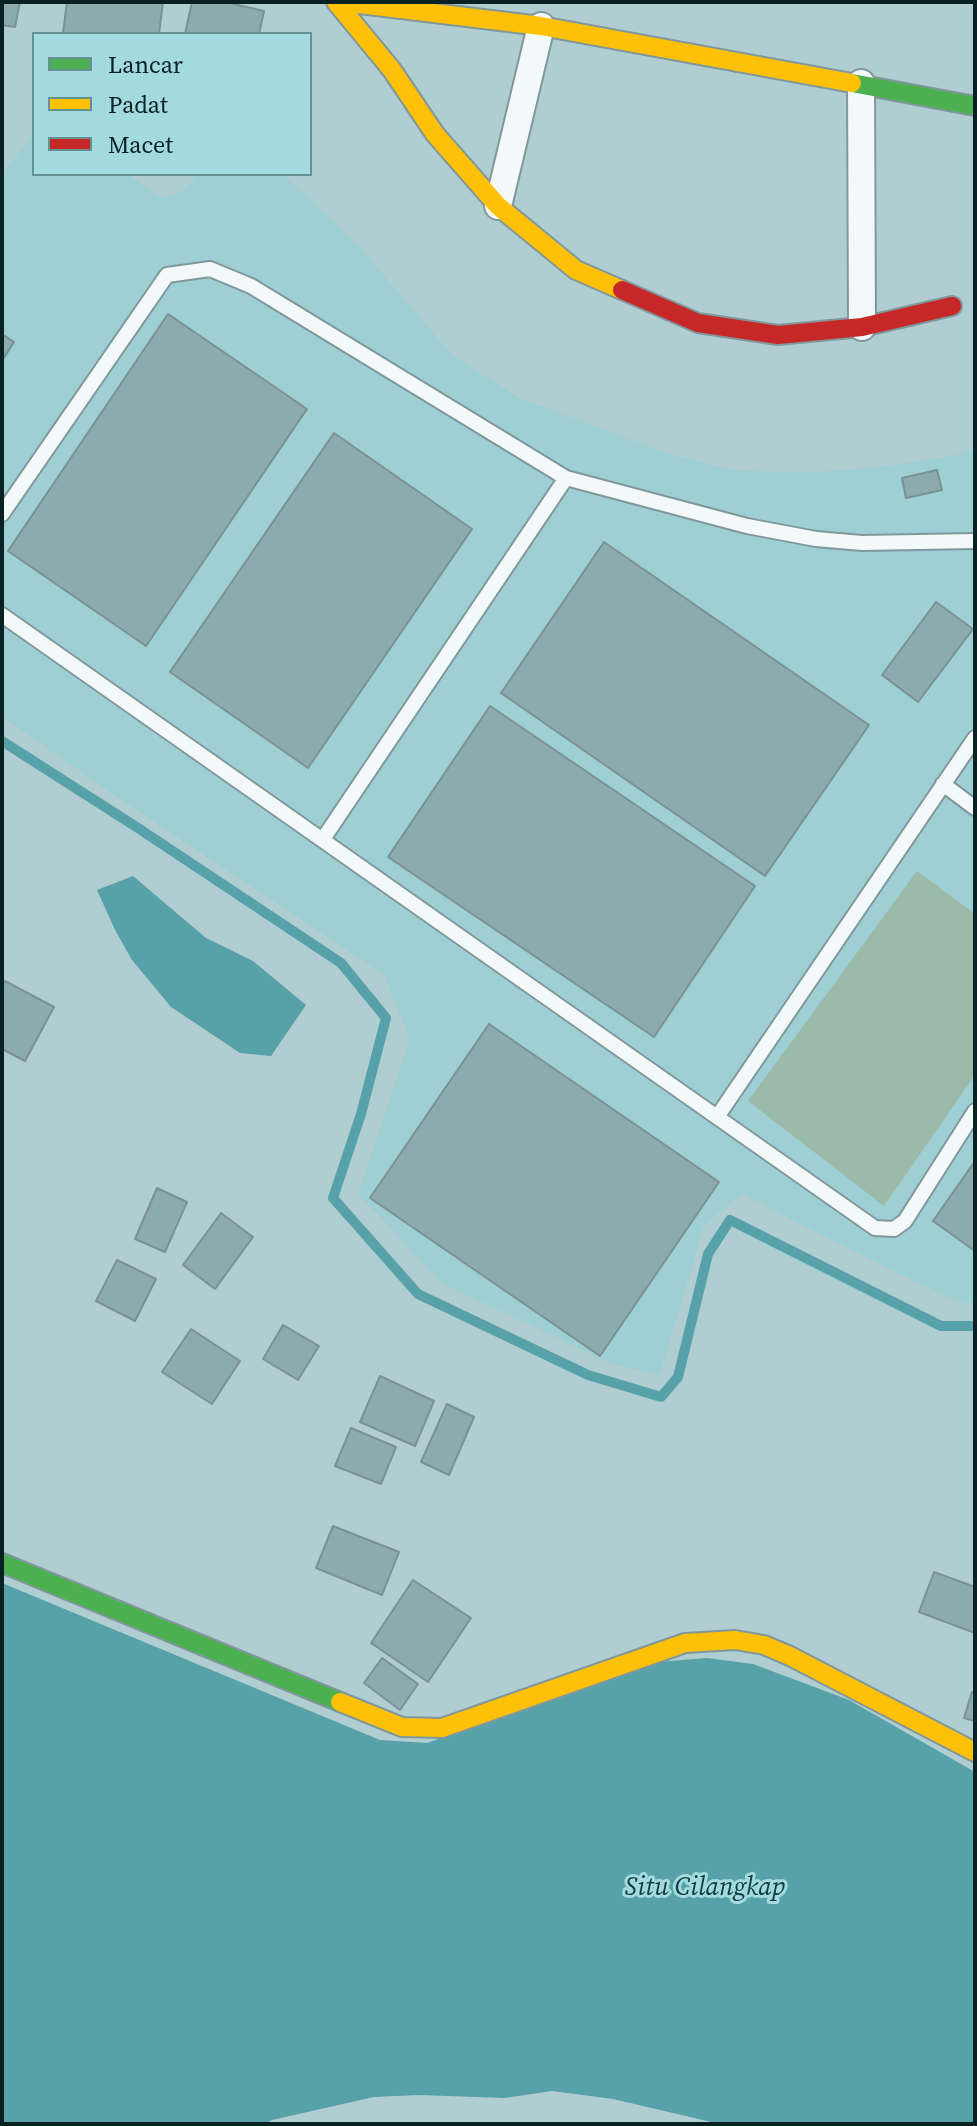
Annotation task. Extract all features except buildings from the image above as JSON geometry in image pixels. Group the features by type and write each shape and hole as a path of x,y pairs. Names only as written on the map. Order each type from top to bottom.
{"street":[{"path":"336,2 392,70 435,134 498,206 576,270 698,323 778,335 862,327 952,306"},
{"path":"343,2 541,26 975,106"},
{"path":"498,206 541,26"},
{"path":"861,83 862,327"},
{"path":"2,1563 402,1727 442,1728 685,1643 735,1640 764,1645 790,1656 975,1752"}],"lane":[{"path":"2,514 167,275 210,269 251,286 566,478 747,526 816,539 862,543 975,541"},
{"path":"323,839 566,478"},
{"path":"2,615 875,1228 894,1229 905,1221 975,1111"},
{"path":"717,1117 975,738"},
{"path":"943,784 975,808"}],"shaded area":[{"path":"32,136 32,176 130,176 161,198 183,192 195,176 286,176 363,251 452,355 519,398 664,452 730,470 799,473 873,468 953,456 975,448 975,914 916,871 884,1206 975,1075 975,1303 961,1303 742,1194 704,1225 660,1374 614,1365 442,1283 358,1194 410,1039 384,975 2,717 2,174"}],"green space":[{"path":"917,871 975,914 975,1075 884,1206 748,1101"}],"water":[{"path":"133,876 206,938 253,961 306,1005 271,1056 240,1053 171,1007 132,960 97,890"},
{"name":"Situ Cilangkap","path":"2,1583 380,1740 427,1743 658,1662 707,1658 753,1664 849,1700 975,1772 975,2124 720,2124 613,2099 552,2091 505,2098 374,2097 265,2124 2,2124"}],"waterway":[{"path":"2,741 341,963 386,1018 361,1114 333,1198 418,1294 588,1375 661,1397 678,1377 708,1254 730,1220 941,1326 975,1326"}],"traffic: fast":[{"path":"852,83 975,106"},
{"path":"2,1563 340,1702"}],"traffic: slow":[{"path":"336,2 392,70 435,134 498,206 576,270 622,290"},
{"path":"343,2 541,26 852,83"},
{"path":"340,1702 402,1727 442,1728 685,1643 735,1640 764,1645 790,1656 975,1752"}],"traffic: jam":[{"path":"622,290 698,323 778,335 862,327 952,306"}]}
